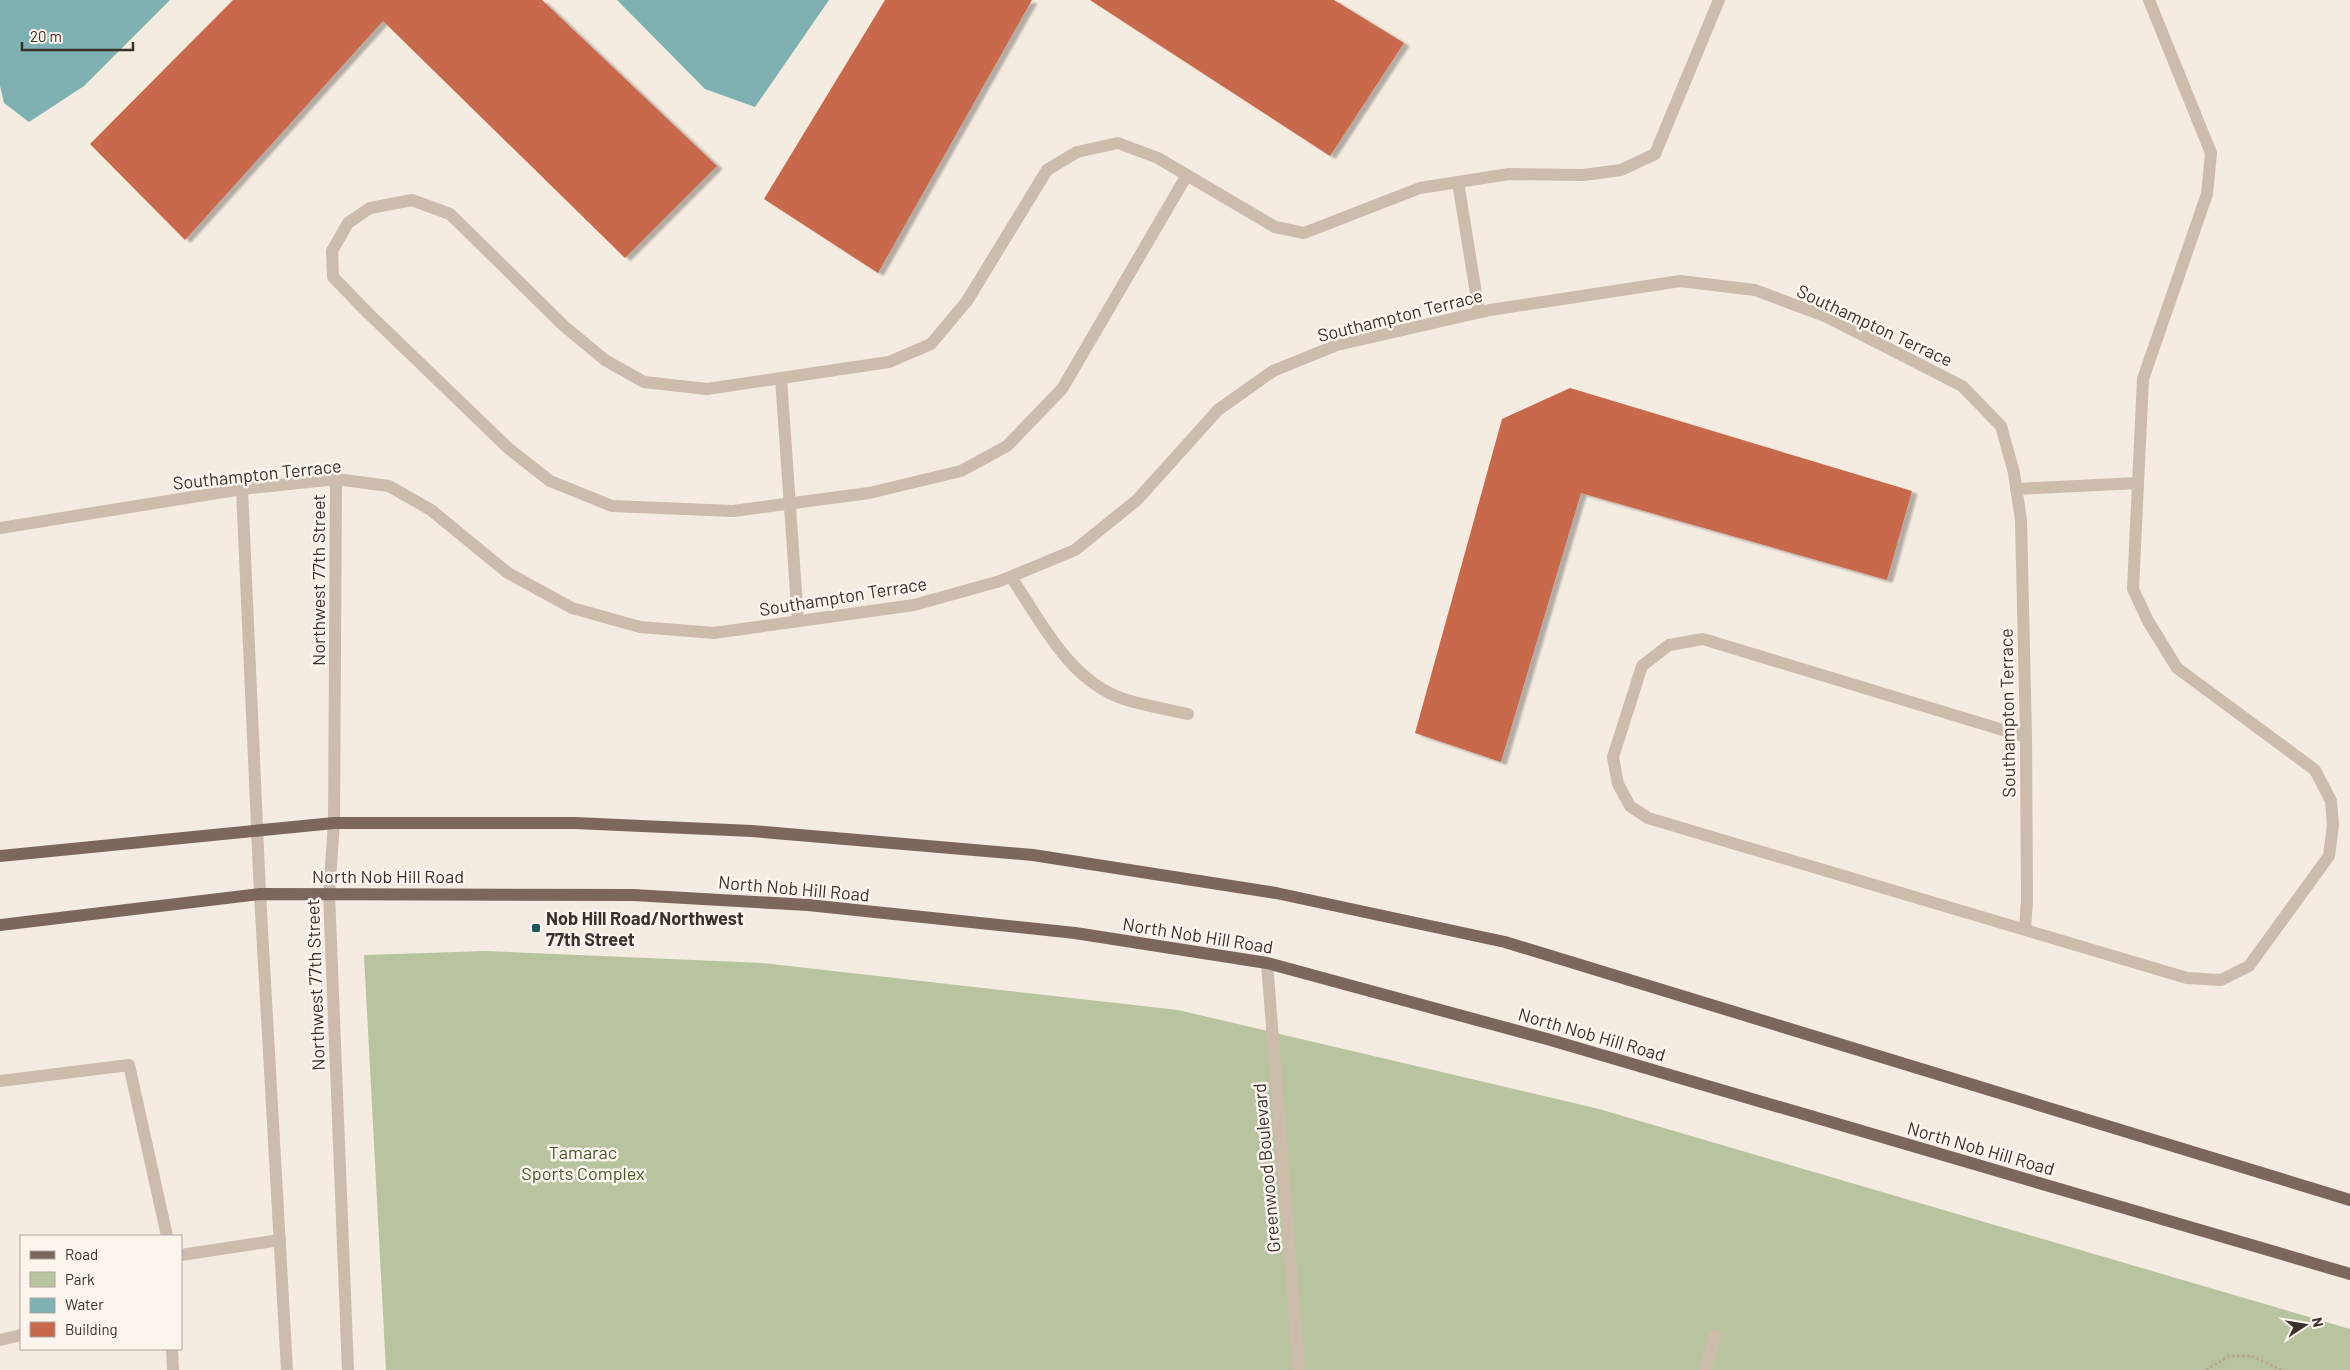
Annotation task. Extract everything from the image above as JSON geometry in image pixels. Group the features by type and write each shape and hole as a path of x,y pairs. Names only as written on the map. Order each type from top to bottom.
{"main road":[{"path":"0,856 334,822 575,824 752,831 1033,855 1276,893 1505,942 2350,1200"},
{"name":"North Nob Hill Road","path":"0,925 260,894 633,894 808,906 1075,933 1267,963 1547,1039 2350,1274"}],"street":[{"path":"1187,174 1062,390 1007,446 962,471 869,493 733,511 612,506 550,481 508,448 333,277 332,251 348,223 370,208 412,200 450,214 564,326 604,360 644,382 708,389 889,362 931,344 967,301 1047,170 1076,152 1118,143 1158,158 1187,174 1275,227 1304,233 1420,188 1509,174 1584,175 1621,170 1655,154 1719,0"},
{"path":"2026,738 1703,639 1669,645 1642,666 1613,757 1618,784 1630,806 1648,818 2187,978 2221,980 2249,966 2329,856 2333,825 2330,801 2315,770 2177,668 2148,621 2133,589 2143,379 2207,194 2211,152 2150,0"},
{"path":"1458,182 1479,312"},
{"name":"Southampton Terrace","path":"0,528 242,490 336,479 389,486 431,510 508,573 572,608 640,627 714,633 914,605 1012,576 1075,550 1137,500 1218,410 1273,371 1337,345 1479,312 1680,281 1755,290 1827,317 1962,386 2001,426 2021,520 2026,738 2027,901 2025,929"},
{"path":"781,378 798,621"},
{"name":"Northwest 77th Street","path":"336,479 334,822 329,893 348,1370"},
{"path":"2016,490 2138,483"},
{"path":"242,490 260,894 287,1370"},
{"path":"1012,576 1060,648 1084,677 1123,699 1188,714"},
{"name":"Greenwood Boulevard","path":"1267,963 1299,1370"},
{"path":"0,1081 129,1065 168,1235"},
{"path":"182,1255 280,1240"},
{"path":"0,1340 20,1335"},
{"path":"1705,1370 1715,1335"},
{"path":"172,1350 173,1370"}],"path":[{"path":"2206,1370 2229,1356 2252,1356 2282,1370"}],"green space":[{"name":"Tamarac Sports Complex","path":"486,951 763,963 1178,1010 1599,1109 2350,1329 2350,1370 386,1370 364,955"}],"water":[{"path":"0,0 170,0 84,86 29,122 4,103 0,86"},
{"path":"617,0 829,0 755,107 705,89"}],"building":[{"path":"233,0 542,0 717,166 625,258 383,21 185,240 90,144"},
{"path":"885,0 1032,0 878,273 764,199"},
{"path":"1090,0 1334,0 1404,43 1330,156"},
{"path":"1570,388 1912,491 1887,580 1581,493 1501,762 1415,733 1502,419"}],"place":[{"name":"Nob Hill Road/Northwest 77th Street","path":"536,928"}]}
